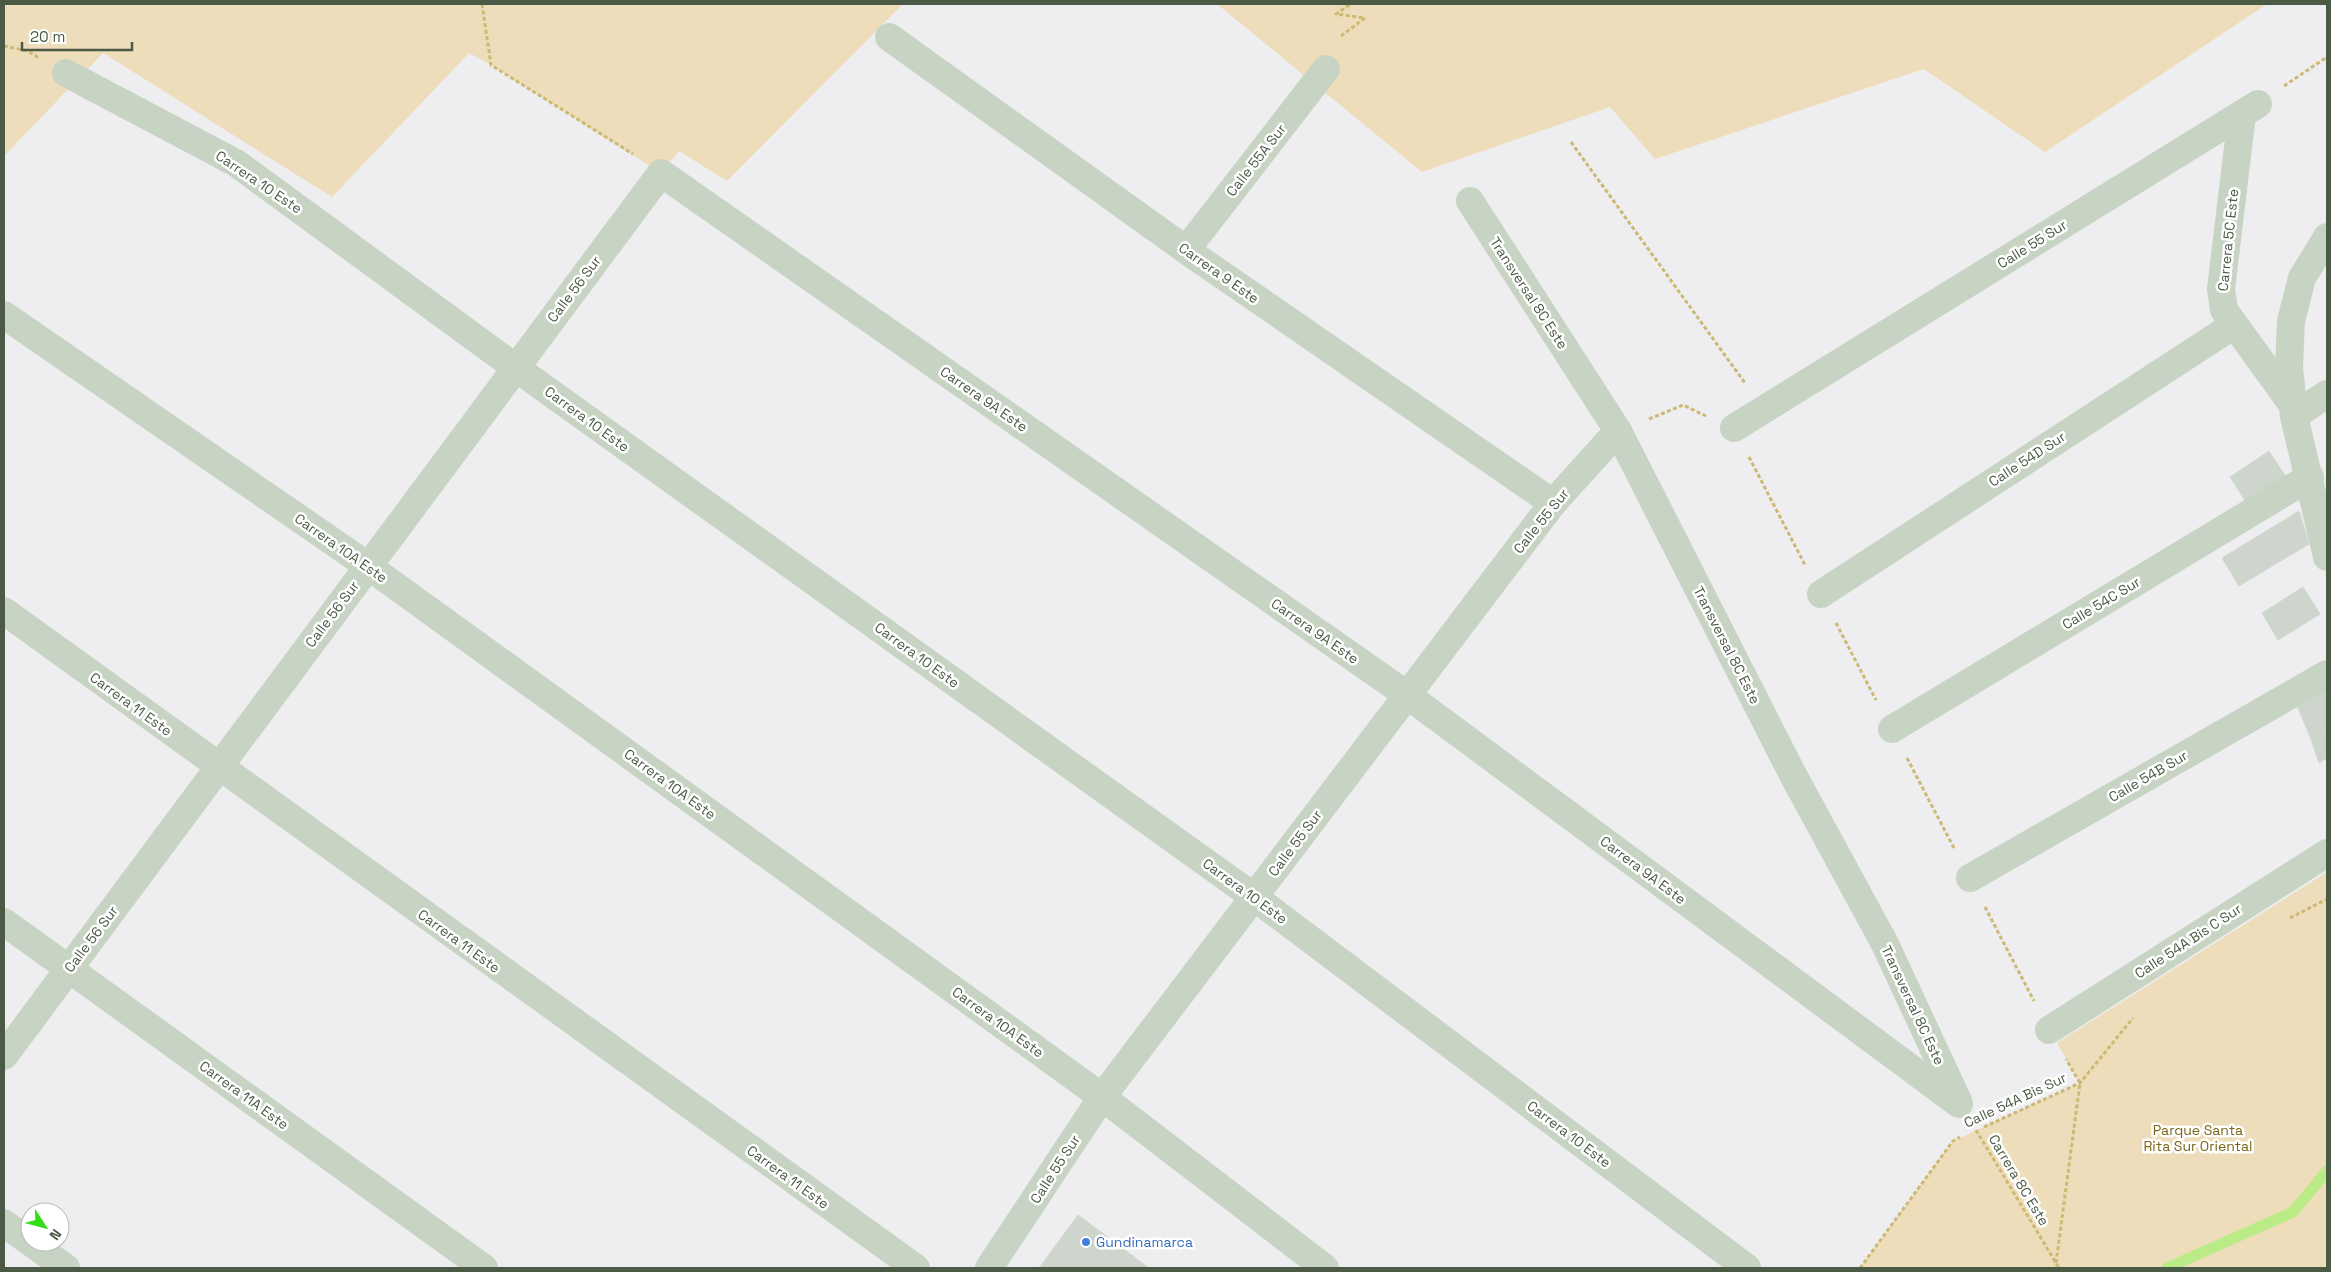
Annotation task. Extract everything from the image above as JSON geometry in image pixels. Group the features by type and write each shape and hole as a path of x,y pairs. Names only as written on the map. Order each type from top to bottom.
{"street":[{"name":"Carrera 9 Este","path":"889,37 1186,250 1553,502"},
{"name":"Calle 55A Sur","path":"1186,250 1326,69"},
{"name":"Carrera 10 Este","path":"66,73 236,163 516,368 1254,897 1747,1268"},
{"name":"Carrera 5C Este","path":"2250,109 2221,290 2224,310 2294,410 2327,557"},
{"name":"Calle 55 Sur","path":"1734,428 2250,109"},
{"name":"Calle 56 Sur","path":"4,1056 661,173"},
{"name":"Carrera 9A Este","path":"661,173 1407,695 1959,1104"},
{"name":"Transversal 8C Este","path":"1470,200 1618,431 1792,773 1885,944 1959,1104"},
{"path":"2327,237 2302,278 2291,321 2289,367 2294,410 2327,394"},
{"name":"Carrera 10A Este","path":"4,315 368,566 1102,1097 1325,1268"},
{"name":"Calle 54D Sur","path":"1821,594 2234,325"},
{"name":"Calle 55 Sur","path":"989,1268 1102,1097 1553,502 1618,431"},
{"name":"Calle 54C Sur","path":"1892,729 2310,477"},
{"name":"Carrera 11 Este","path":"4,611 218,768 916,1268"},
{"name":"Calle 54B Sur","path":"1970,878 2327,674"},
{"name":"Calle 54A Bis C Sur","path":"2050,1030 2327,853"},
{"name":"Carrera 11A Este","path":"4,922 484,1268"},
{"path":"4,1223 66,1268"}],"path":[{"path":"482,4 491,65 661,173"},
{"path":"1341,36 1365,18 1336,14 1351,4"},
{"path":"2250,109 2327,57"},
{"path":"1571,142 1764,409"},
{"path":"2284,922 2327,898"},
{"name":"Calle 54A Bis Sur","path":"1860,1268 1953,1141 2080,1083 2136,1014"},
{"path":"2050,1030 2080,1083 2056,1262"},
{"name":"Carrera 8C Este","path":"1959,1104 2059,1268"}],"green space":[{"path":"4,4 903,4 727,181 679,151 661,173 469,53 332,197 103,53 4,156"},
{"path":"1217,4 2267,4 2045,152 1924,69 1655,159 1610,107 1422,172"},
{"name":"Parque Santa Rita Sur Oriental","path":"2327,872 2327,1268 1860,1268 1953,1141 2080,1083 2057,1043"}],"building":[{"path":"2269,451 2286,477 2246,502 2230,477"},
{"path":"2299,511 2309,544 2239,586 2222,558"},
{"path":"2303,587 2320,614 2278,640 2262,613"},
{"path":"2327,681 2327,728 2311,739 2296,703"},
{"path":"2327,728 2327,758 2319,763 2311,739"},
{"name":"Gundinamarca","path":"1078,1215 1149,1268 1039,1268"}],"waterway":[{"path":"2167,1268 2293,1212 2327,1171"}],"place":[{"name":"Gundinamarca","path":"1086,1242"}]}
